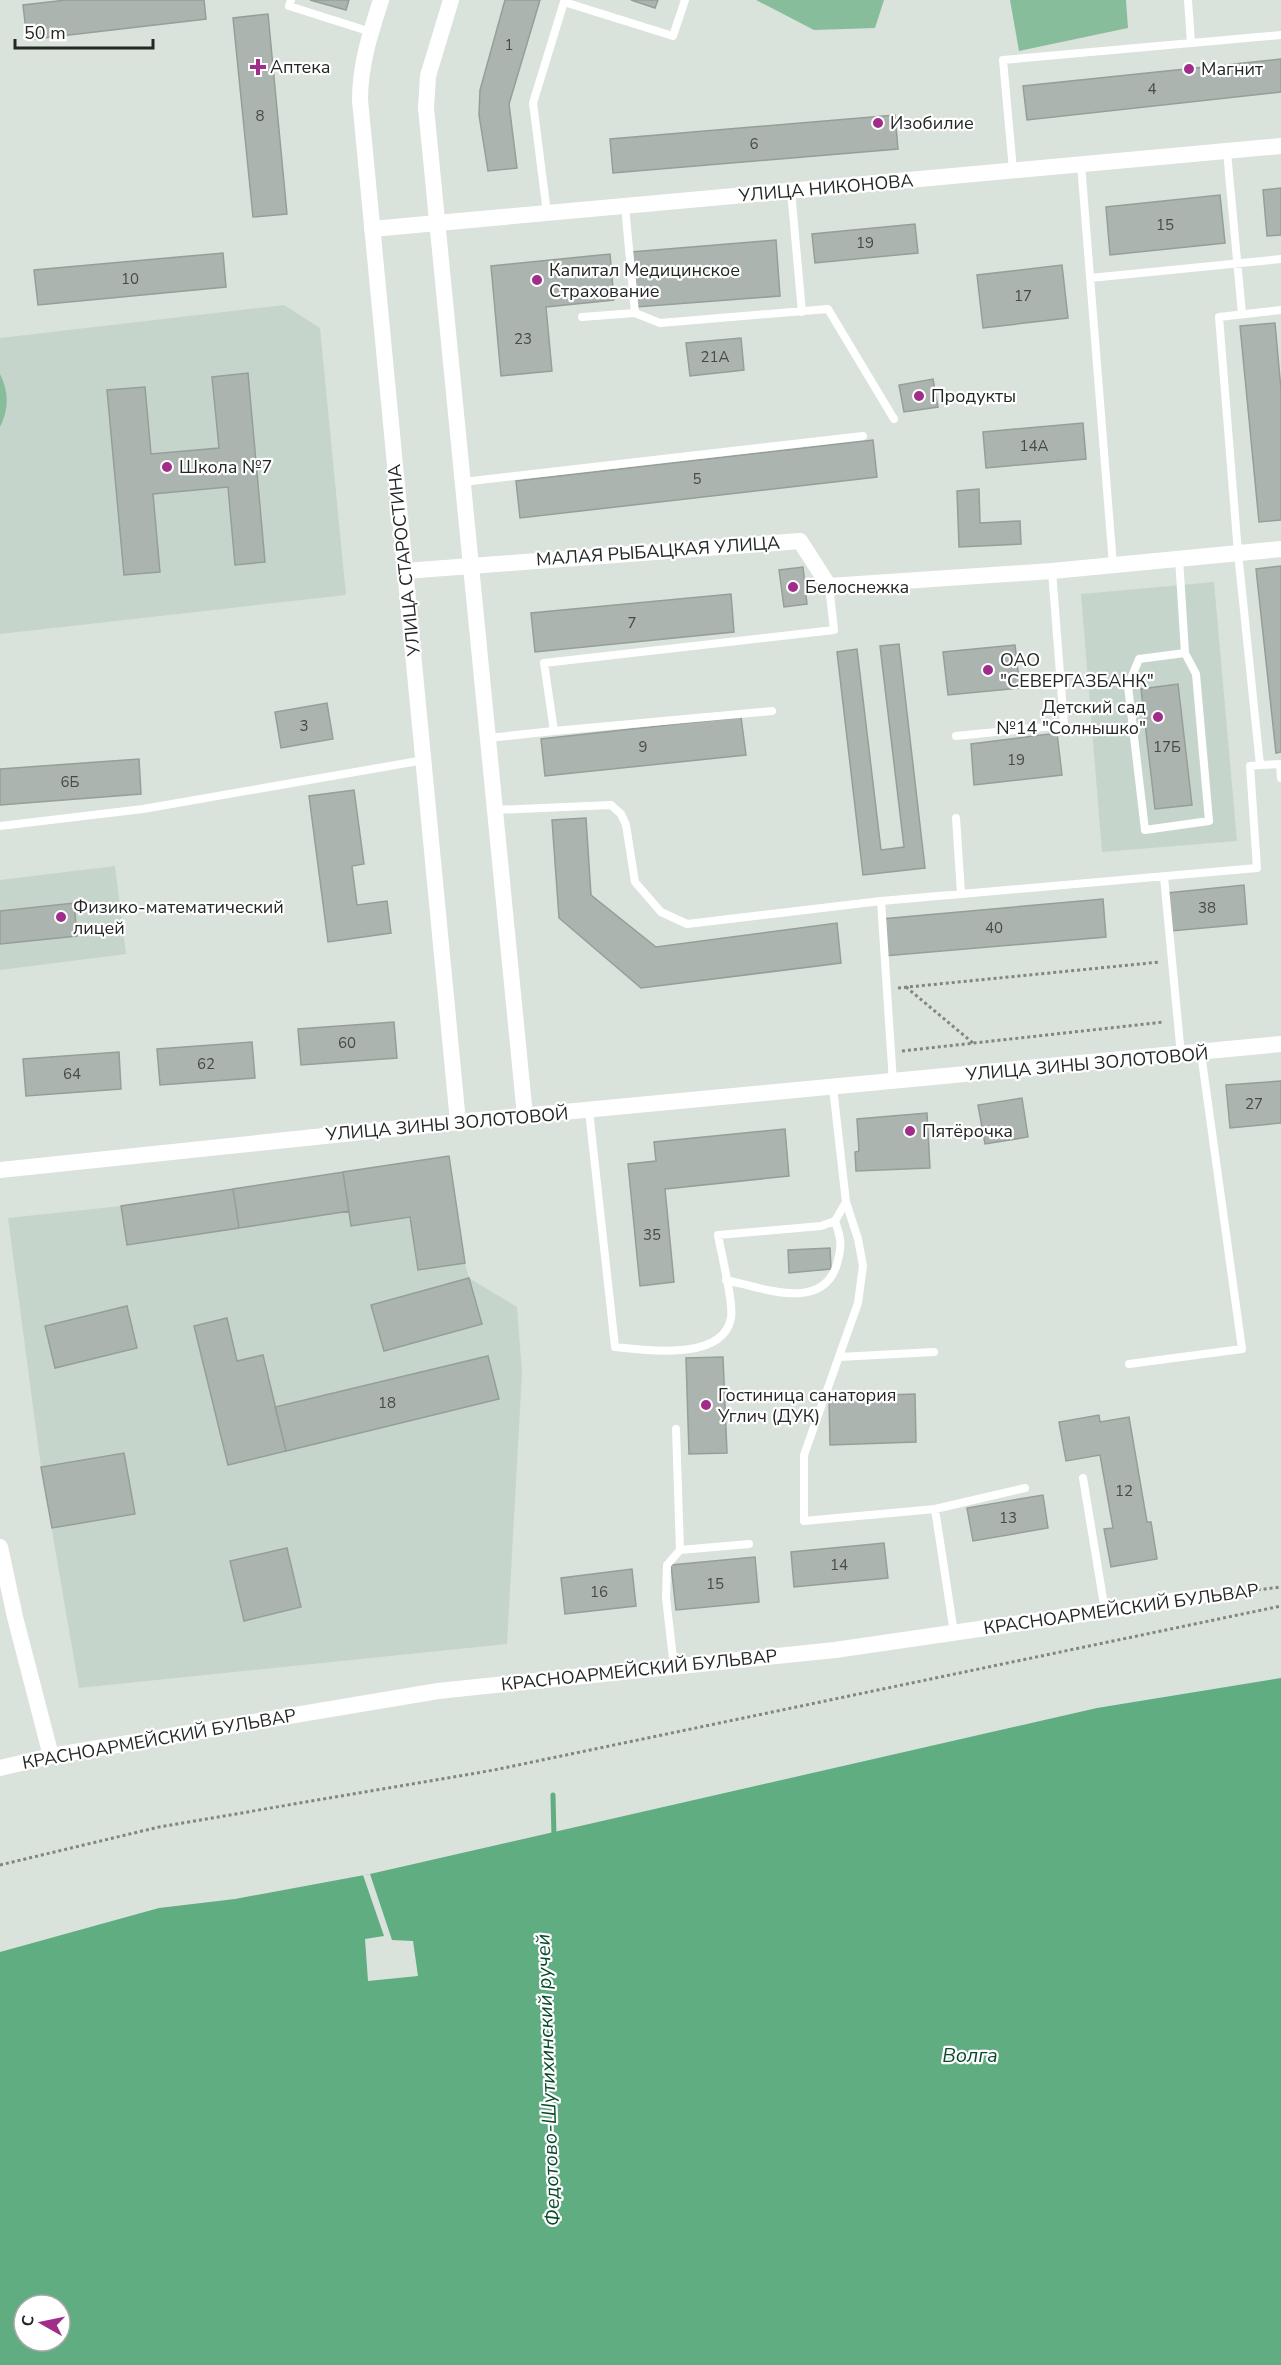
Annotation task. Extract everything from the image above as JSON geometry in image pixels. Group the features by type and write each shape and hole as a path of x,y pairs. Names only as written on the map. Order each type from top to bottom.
{"street":[{"name":"УЛИЦА СТАРОСТИНА","path":"381,0 362,67 360,100 458,1122"},
{"path":"451,0 428,76 426,92 525,1116"},
{"name":"УЛИЦА НИКОНОВА","path":"372,229 1281,146"},
{"name":"МАЛАЯ РЫБАЦКАЯ УЛИЦА","path":"405,571 800,541 829,586"},
{"path":"829,586 1052,571 1281,549"},
{"name":"УЛИЦА ЗИНЫ ЗОЛОТОВОЙ","path":"0,1170 458,1122 1281,1044"},
{"path":"0,1547 15,1617 51,1756"},
{"name":"КРАСНОАРМЕЙСКИЙ БУЛЬВАР","path":"0,1768 51,1756 438,1691 835,1650 1199,1597"}],"lane":[{"path":"291,0 289,6 371,32"},
{"path":"547,213 533,103 564,2 673,36 685,0"},
{"path":"1188,0 1191,43"},
{"path":"1013,170 1003,60 1281,35"},
{"path":"1227,152 1242,314"},
{"path":"1081,164 1113,565"},
{"path":"791,191 802,312"},
{"path":"625,206 635,313"},
{"path":"1090,278 1281,259"},
{"path":"582,317 635,313 660,323 828,309 894,419"},
{"path":"1260,765 1238,553 1219,317 1281,310"},
{"path":"463,482 863,436"},
{"path":"1179,558 1185,653 1196,674 1209,821 1146,830 1128,686 1139,659 1185,653"},
{"path":"956,736 1064,725 1052,571"},
{"path":"554,731 544,663 834,630 829,586"},
{"path":"488,738 772,711"},
{"path":"0,826 142,809 424,760"},
{"path":"495,810 612,805 621,814 626,825 635,882 661,912 687,924 962,893 1257,868 1250,766 1281,764 1281,778"},
{"path":"956,818 962,893"},
{"path":"1164,877 1181,1055"},
{"path":"881,901 893,1082"},
{"path":"1129,1364 1242,1348 1201,1053"},
{"path":"833,1088 846,1202 858,1239 863,1266 858,1303 804,1455 804,1521 935,1509 1025,1488"},
{"path":"588,1111 615,1347 663,1352 699,1348 714,1341 726,1332 732,1317 718,1235 820,1226 835,1221 846,1202"},
{"path":"726,1281 789,1293 808,1293 822,1288 833,1273 839,1257 842,1239 835,1221"},
{"path":"839,1357 934,1352"},
{"path":"674,1667 666,1598 667,1565 680,1550 676,1429"},
{"path":"1083,1478 1105,1611"},
{"path":"935,1509 954,1633"},
{"path":"680,1550 749,1544"}],"path":[{"path":"887,989 1172,961"},
{"path":"906,987 973,1043"},
{"path":"892,1052 1178,1021"},
{"name":"КРАСНОАРМЕЙСКИЙ БУЛЬВАР","path":"1199,1597 1281,1587"},
{"path":"0,1865 159,1827 494,1770 1281,1606"}],"shaded area":[{"path":"756,0 884,0 875,28 814,30"},
{"path":"1010,0 1126,0 1128,28 1019,51"},
{"name":"Школа №7","path":"284,305 320,328 346,595 0,634 0,338"},
{"path":"0,374 7,400 0,427"},
{"name":"Детский сад №14 \"Солнышко\"","path":"1214,582 1237,841 1102,852 1081,594"},
{"name":"Физико-математический лицей","path":"115,866 126,954 0,970 0,880"},
{"path":"449,1156 469,1278 517,1307 522,1373 507,1644 79,1688 41,1467 8,1218 121,1206"}],"water":[{"name":"Волга","path":"1281,1678 1281,2365 0,2365 0,1952 159,1908 235,1899 370,1874 1097,1708"}],"pier":[{"path":"370,1874 392,1940 413,1941 418,1976 368,1981 365,1939 384,1936 363,1875"}],"building":[{"path":"66,0 204,0 206,19 27,40 23,5"},
{"path":"310,0 349,0 346,10"},
{"path":"505,0 540,0 509,104 517,168 488,171 479,115 480,90"},
{"path":"631,0 658,0 655,8"},
{"path":"268,14 287,214 253,217 233,18"},
{"path":"1281,59 1281,92 1027,120 1023,86"},
{"path":"895,115 898,149 613,173 610,139"},
{"path":"1281,188 1281,235 1267,236 1263,190"},
{"path":"1220,195 1225,243 1110,255 1106,207"},
{"path":"915,224 918,253 815,263 812,234"},
{"path":"776,240 780,296 636,307 631,252"},
{"path":"223,253 226,287 38,305 34,270"},
{"path":"610,254 614,300 546,307 552,371 501,376 491,266"},
{"path":"1062,265 1068,318 983,328 977,275"},
{"path":"1275,323 1281,390 1281,520 1259,522 1240,326"},
{"path":"741,338 744,370 690,376 686,343"},
{"path":"248,373 265,562 235,565 228,487 153,494 160,572 124,575 107,390 145,387 151,454 219,448 212,377"},
{"name":"Продукты","path":"933,379 938,407 904,412 899,385"},
{"path":"1083,423 1086,459 986,468 983,432"},
{"path":"873,440 877,477 520,518 516,481"},
{"path":"979,489 980,523 1020,521 1021,544 959,547 957,491"},
{"path":"1281,566 1281,752 1276,753 1256,569"},
{"name":"Белоснежка","path":"803,567 807,604 784,607 779,570"},
{"path":"731,594 734,632 535,652 531,613"},
{"path":"899,644 925,868 863,875 837,652 857,649 881,850 904,847 880,646"},
{"path":"1015,645 1020,688 948,695 943,652"},
{"path":"1178,684 1192,805 1155,809 1141,689"},
{"path":"327,703 333,739 281,748 275,712"},
{"path":"741,717 746,755 545,776 541,739"},
{"path":"1057,733 1062,775 974,785 971,744"},
{"path":"139,759 141,794 0,805 0,769"},
{"path":"354,790 364,864 352,866 357,905 387,901 391,933 328,942 309,796"},
{"path":"586,818 591,895 656,947 837,923 841,963 641,988 559,918 552,820"},
{"path":"1244,885 1247,924 1171,931 1167,893"},
{"path":"1103,899 1106,937 884,956 881,919"},
{"path":"74,903 77,936 0,944 0,911"},
{"path":"394,1022 397,1058 301,1065 298,1029"},
{"path":"252,1042 255,1078 160,1085 157,1049"},
{"path":"119,1052 121,1089 26,1096 23,1059"},
{"path":"1281,1081 1281,1123 1230,1128 1226,1085"},
{"path":"1022,1098 1028,1137 985,1144 978,1105"},
{"path":"927,1113 930,1168 856,1171 855,1152 859,1151 857,1119"},
{"path":"785,1129 789,1176 665,1189 674,1282 640,1286 628,1164 656,1161 654,1142"},
{"path":"449,1156 465,1263 418,1270 410,1217 351,1226 343,1172"},
{"path":"343,1172 349,1211 239,1228 233,1189"},
{"path":"233,1189 239,1228 127,1245 121,1206"},
{"path":"830,1248 831,1269 789,1273 788,1250"},
{"path":"469,1278 482,1324 384,1351 371,1305"},
{"path":"127,1306 137,1348 55,1368 45,1326"},
{"path":"227,1318 237,1361 263,1355 286,1451 228,1465 194,1326"},
{"path":"488,1356 499,1399 286,1451 275,1407"},
{"name":"Гостиница санатория Углич (ДУК)","path":"723,1357 727,1453 689,1454 686,1358"},
{"path":"915,1394 916,1442 830,1445 829,1397"},
{"path":"1099,1415 1100,1422 1129,1417 1147,1522 1151,1522 1157,1559 1111,1567 1104,1529 1113,1528 1100,1455 1066,1461 1059,1422"},
{"path":"124,1453 135,1514 52,1528 41,1467"},
{"path":"1043,1495 1048,1528 973,1541 967,1508"},
{"path":"884,1543 888,1578 794,1587 791,1552"},
{"path":"287,1548 301,1607 244,1621 230,1561"},
{"path":"755,1557 759,1602 676,1610 671,1565"},
{"path":"632,1569 636,1606 565,1614 561,1578"}],"waterway":[{"name":"Федотово-Шутихинский ручей","path":"553,1795 554,1838"}],"place":[{"name":"Аптека","path":"258,67"},
{"name":"Магнит","path":"1189,69"},
{"name":"Изобилие","path":"878,123"},
{"name":"Капитал Медицинское Страхование","path":"537,280"},
{"name":"Продукты","path":"919,396"},
{"name":"Школа №7","path":"167,467"},
{"name":"Белоснежка","path":"793,587"},
{"name":"ОАО \"СЕВЕРГАЗБАНК\"","path":"988,670"},
{"name":"Детский сад №14 \"Солнышко\"","path":"1158,717"},
{"name":"Физико-математический лицей","path":"61,917"},
{"name":"Пятёрочка","path":"910,1131"},
{"name":"Гостиница санатория Углич (ДУК)","path":"706,1405"}]}
